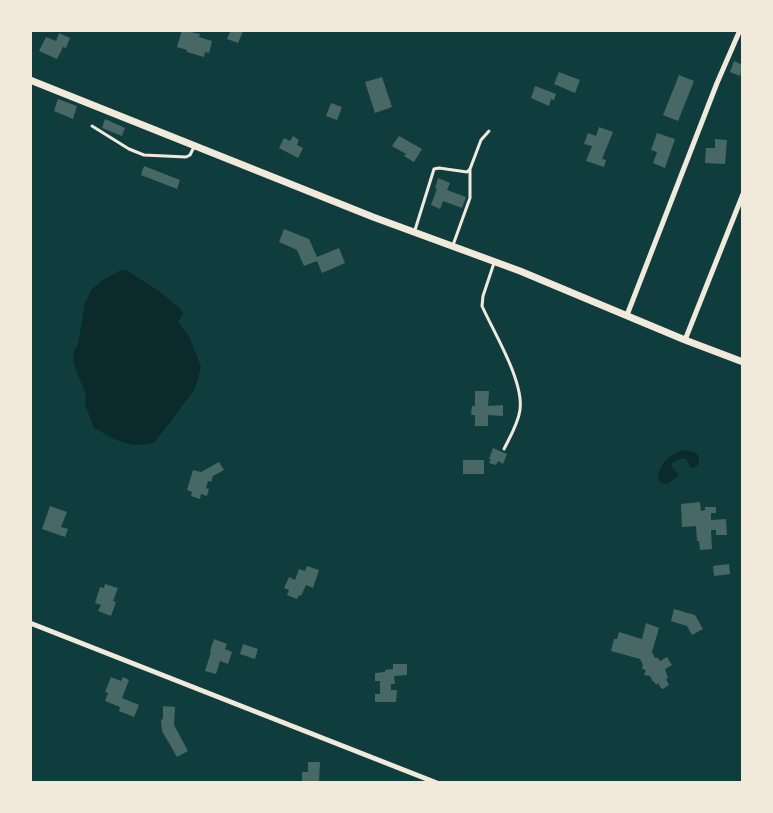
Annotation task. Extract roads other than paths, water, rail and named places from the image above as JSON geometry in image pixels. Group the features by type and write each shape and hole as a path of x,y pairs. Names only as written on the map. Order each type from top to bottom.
{"street":[{"path":"627,315 712,94 740,30"},
{"path":"30,81 373,217 494,261 743,362"},
{"path":"685,340 743,194"},
{"path":"30,623 437,783"}],"lane":[{"path":"92,126 129,149 144,155 186,157 195,146"},
{"path":"452,246 470,198 470,169 481,140 489,131"},
{"path":"414,232 434,169 467,172 470,169"},
{"path":"494,261 482,306 509,364 520,395 517,423 504,449"}],"water":[{"path":"126,270 160,292 182,310 183,314 178,322 189,336 201,367 195,389 154,443 145,445 116,440 94,428 85,404 86,394 73,360 85,303 92,289 119,271"},
{"path":"686,450 699,456 699,464 691,468 686,459 677,460 671,466 678,474 677,477 667,484 661,483 658,478 664,463 675,453"}]}
